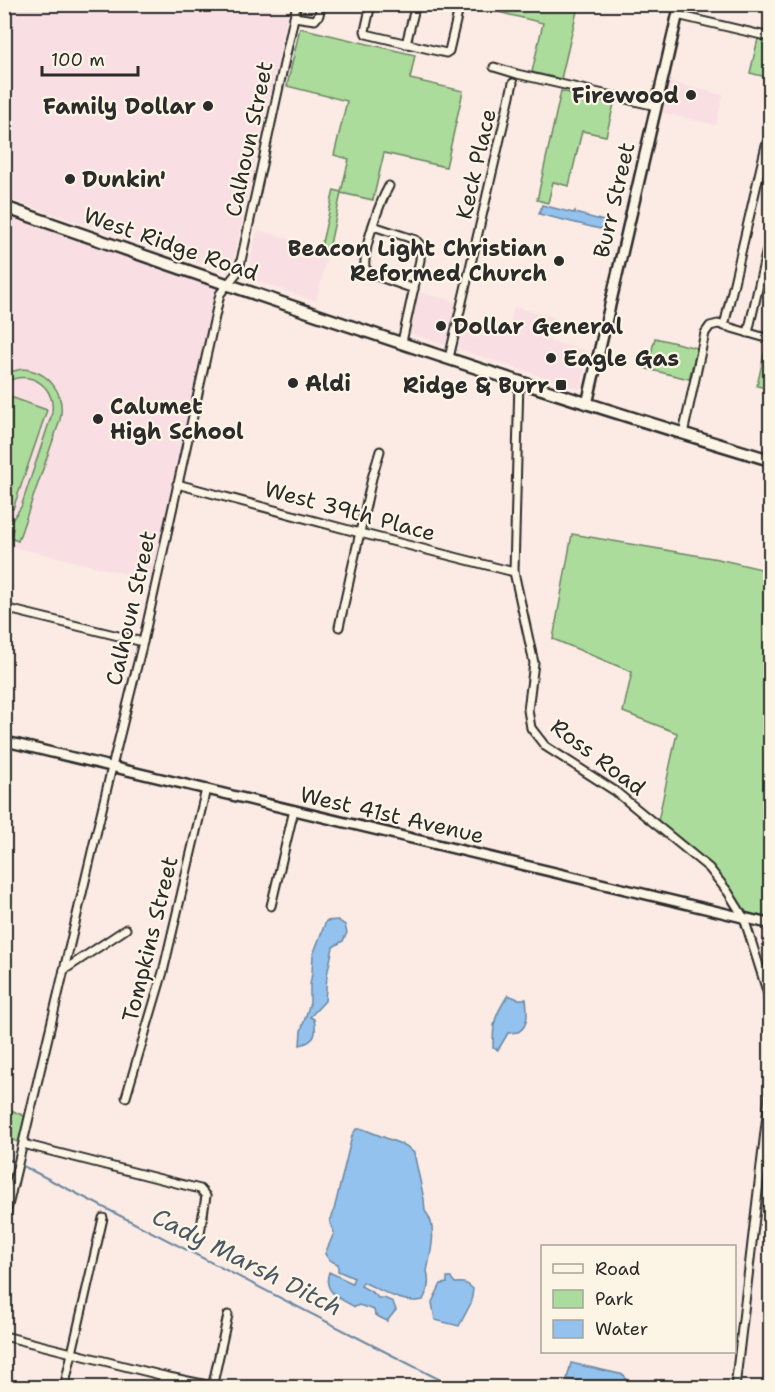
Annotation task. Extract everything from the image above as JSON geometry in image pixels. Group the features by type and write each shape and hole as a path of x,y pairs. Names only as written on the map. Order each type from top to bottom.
{"main road":[{"name":"Burr Street","path":"587,404 680,4"},
{"name":"West Ridge Road","path":"4,207 587,404 771,460"}],"street":[{"name":"Calhoun Street","path":"4,1223 143,642 220,294 238,270 297,4"},
{"path":"294,17 316,19 321,4"},
{"path":"371,4 366,33 447,53 460,4"},
{"path":"406,44 416,4"},
{"path":"677,15 771,37"},
{"path":"494,67 656,106"},
{"name":"Keck Place","path":"449,358 513,83"},
{"path":"724,326 766,145 771,136"},
{"path":"389,186 373,226 365,257 366,270 371,274 414,289"},
{"path":"373,226 420,243 421,257 402,342"},
{"path":"748,333 771,236"},
{"path":"683,434 707,329 713,325 724,326 766,338"},
{"name":"Ross Road","path":"519,381 514,572 534,663 528,710 531,728 545,746 615,791 710,868 744,918 771,1010"},
{"path":"339,627 372,478 380,452"},
{"name":"West 39th Place","path":"177,483 514,572"},
{"path":"4,608 143,642"},
{"name":"West 41st Avenue","path":"4,741 771,924"},
{"name":"Tompkins Street","path":"126,1097 163,972 206,789"},
{"path":"271,906 294,810"},
{"path":"64,970 126,929"},
{"path":"735,1388 771,1089"},
{"path":"23,1144 200,1189 206,1196 199,1239"},
{"path":"64,1388 103,1218"},
{"path":"4,1336 212,1387 228,1315"},
{"path":"161,1388 164,1376"}],"shaded area":[{"path":"5,5 250,5 288,14 231,270 228,272 5,198"},
{"path":"670,82 723,95 716,125 663,113"},
{"name":"Calumet High School","path":"5,207 228,284 220,294 156,581 5,545"},
{"path":"257,230 329,249 316,301 246,278"},
{"path":"418,292 458,302 449,343 445,345 408,333"},
{"path":"514,307 554,317 549,341 589,351 581,388 458,349 464,324 508,333"}],"green space":[{"path":"483,4 567,5 566,8 577,11 561,79 532,72 543,23 482,8"},
{"path":"300,28 415,55 410,79 463,91 446,167 384,153 373,200 341,193 329,249 321,247 334,190 341,192 349,159 334,155 347,101 287,86"},
{"path":"758,39 770,42 770,78 750,73"},
{"path":"561,91 614,104 606,136 582,131 569,186 553,182 548,203 537,200"},
{"path":"770,328 770,389 757,386"},
{"path":"655,338 697,348 689,379 647,369"},
{"path":"22,369 40,374 53,385 58,393 61,410 60,420 18,541 10,538 13,529 5,533 5,524 13,519 21,507 51,417 52,407 47,389 33,379 24,377 5,383 5,373"},
{"path":"5,395 47,410 13,509 5,506"},
{"path":"572,534 718,559 770,571 770,922 744,914 731,889 718,873 658,821 677,733 623,712 632,672 553,639"},
{"path":"4,1107 29,1118 23,1144 5,1137"}],"water":[{"path":"542,205 573,213 575,211 575,213 604,221 603,228 539,214"},
{"path":"338,920 345,925 347,933 343,941 333,947 327,975 325,1001 310,1017 314,1019 314,1036 300,1045 301,1031 310,1003 313,955 326,921"},
{"path":"508,995 526,999 526,1022 518,1032 508,1033 498,1050 493,1048 494,1026"},
{"path":"356,1129 363,1129 406,1146 414,1153 425,1211 431,1224 428,1286 423,1300 400,1299 363,1282 361,1286 378,1298 393,1302 396,1310 387,1321 375,1315 374,1310 359,1305 355,1307 334,1294 330,1290 327,1279 329,1272 352,1283 354,1278 338,1271 338,1264 329,1260 325,1254 334,1233 330,1221 352,1136"},
{"path":"447,1278 451,1278 455,1283 465,1283 473,1289 471,1303 459,1326 435,1320 432,1302 441,1284 447,1283"},
{"path":"571,1363 624,1375 626,1379 624,1387 603,1387 567,1379"}],"waterway":[{"name":"Cady Marsh Ditch","path":"4,1157 14,1162"},
{"name":"Cady Marsh Ditch","path":"23,1166 456,1388"}],"place":[{"name":"Firewood","path":"691,95"},
{"name":"Family Dollar","path":"208,106"},
{"name":"Dunkin'","path":"70,179"},
{"name":"Beacon Light Christian Reformed Church","path":"559,261"},
{"name":"Dollar General","path":"441,326"},
{"name":"Eagle Gas","path":"551,358"},
{"name":"Aldi","path":"293,383"},
{"name":"Ridge & Burr","path":"561,385"},
{"name":"Calumet High School","path":"98,419"}]}
